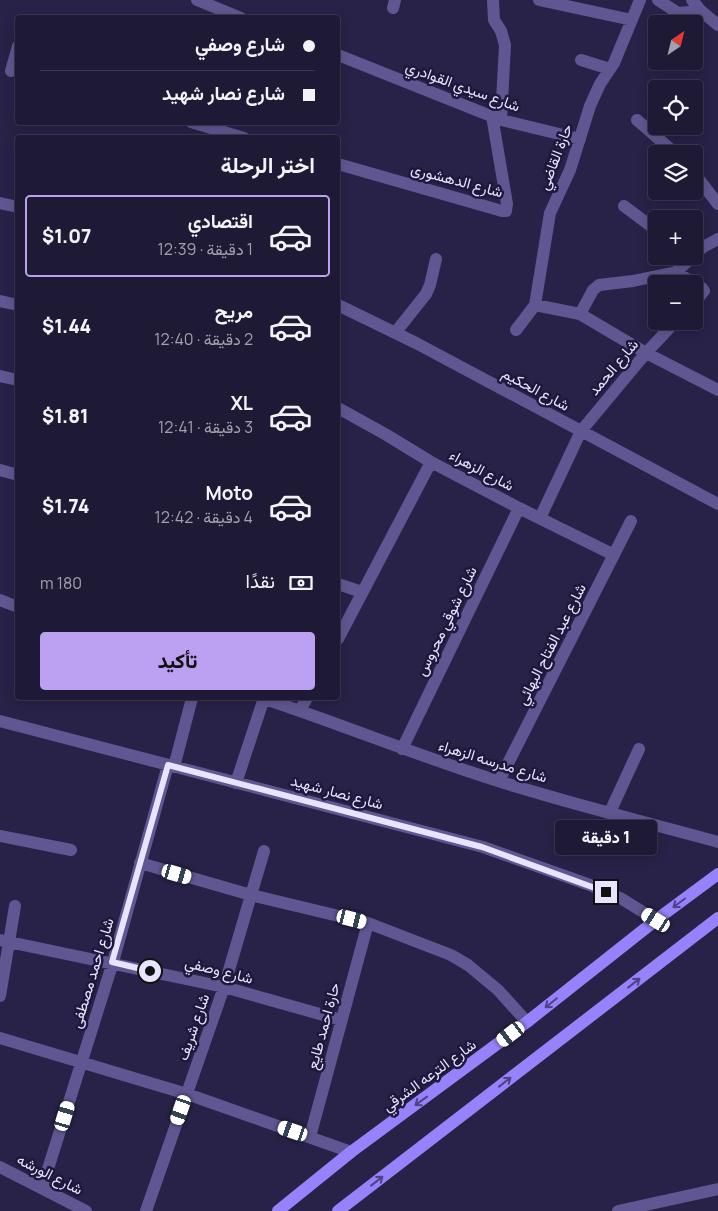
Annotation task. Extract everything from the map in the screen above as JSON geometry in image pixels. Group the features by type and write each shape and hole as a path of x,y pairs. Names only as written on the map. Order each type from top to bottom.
{"main road":[{"name":"شارع الترعه الشرقي","path":"278,1211 351,1152 527,1022 656,920 718,874"},
{"path":"338,1211 718,918"}],"street":[{"path":"197,0 234,15"},
{"path":"493,0 494,20 501,32 505,45 497,118"},
{"path":"539,0 632,20"},
{"name":"حارة القاضي","path":"516,330 535,305 550,213 570,170 590,106 610,69 640,0"},
{"path":"658,0 678,13 701,11"},
{"path":"692,0 701,11 718,25"},
{"path":"9,71 15,54"},
{"name":"شارع سيدي القوادري","path":"340,56 497,118 580,139"},
{"path":"581,60 610,69"},
{"name":"شارع الدهشورى","path":"340,165 502,211 506,210 507,204 497,118"},
{"path":"637,120 666,145"},
{"path":"201,125 234,135"},
{"path":"703,185 718,204"},
{"path":"0,203 15,206"},
{"path":"624,206 648,224"},
{"path":"703,248 718,239"},
{"path":"395,333 426,294 436,259"},
{"path":"580,314 593,290 599,285 633,281 676,272 683,265"},
{"path":"676,272 681,275"},
{"path":"0,301 15,304"},
{"path":"535,305 580,314 646,353 718,390"},
{"name":"شارع الحكيم","path":"340,306 395,333 718,504"},
{"name":"شارع الحمد","path":"540,518 581,431 668,330"},
{"path":"0,376 15,379"},
{"name":"شارع الزهراء","path":"340,410 385,434 431,462 614,555"},
{"path":"340,636 431,462"},
{"path":"0,470 15,474"},
{"name":"شارع شوقي محروس","path":"402,749 519,508"},
{"name":"شارع عبد الفتاح البهائي","path":"500,781 631,521"},
{"path":"340,585 362,592"},
{"path":"0,600 15,606"},
{"name":"شارع احمد مصطفى","path":"42,1188 191,700"},
{"path":"236,783 262,700"},
{"name":"شارع مدرسه الزهراء","path":"269,700 402,749 500,781 718,842"},
{"path":"300,710 306,700"},
{"name":"شارع نصار شهيد","path":"0,721 482,847 590,885 622,899 656,920"},
{"path":"610,812 639,749"},
{"path":"0,836 71,850"},
{"name":"شارع شريف","path":"146,1211 224,987 264,851"},
{"path":"140,863 251,895 368,924 451,955 468,965 498,990 527,1022"},
{"path":"0,996 4,941 15,906"},
{"name":"حارة احمد طايع","path":"310,1137 368,924"},
{"name":"شارع وصفي","path":"4,941 112,962 224,987 341,1020"},
{"path":"0,1038 187,1094 351,1152"},
{"name":"شارع الورشه","path":"0,1166 86,1211"},
{"path":"622,1211 718,1189"}],"route":[{"path":"150,971 112,962 168,765 482,847 606,892"}]}
